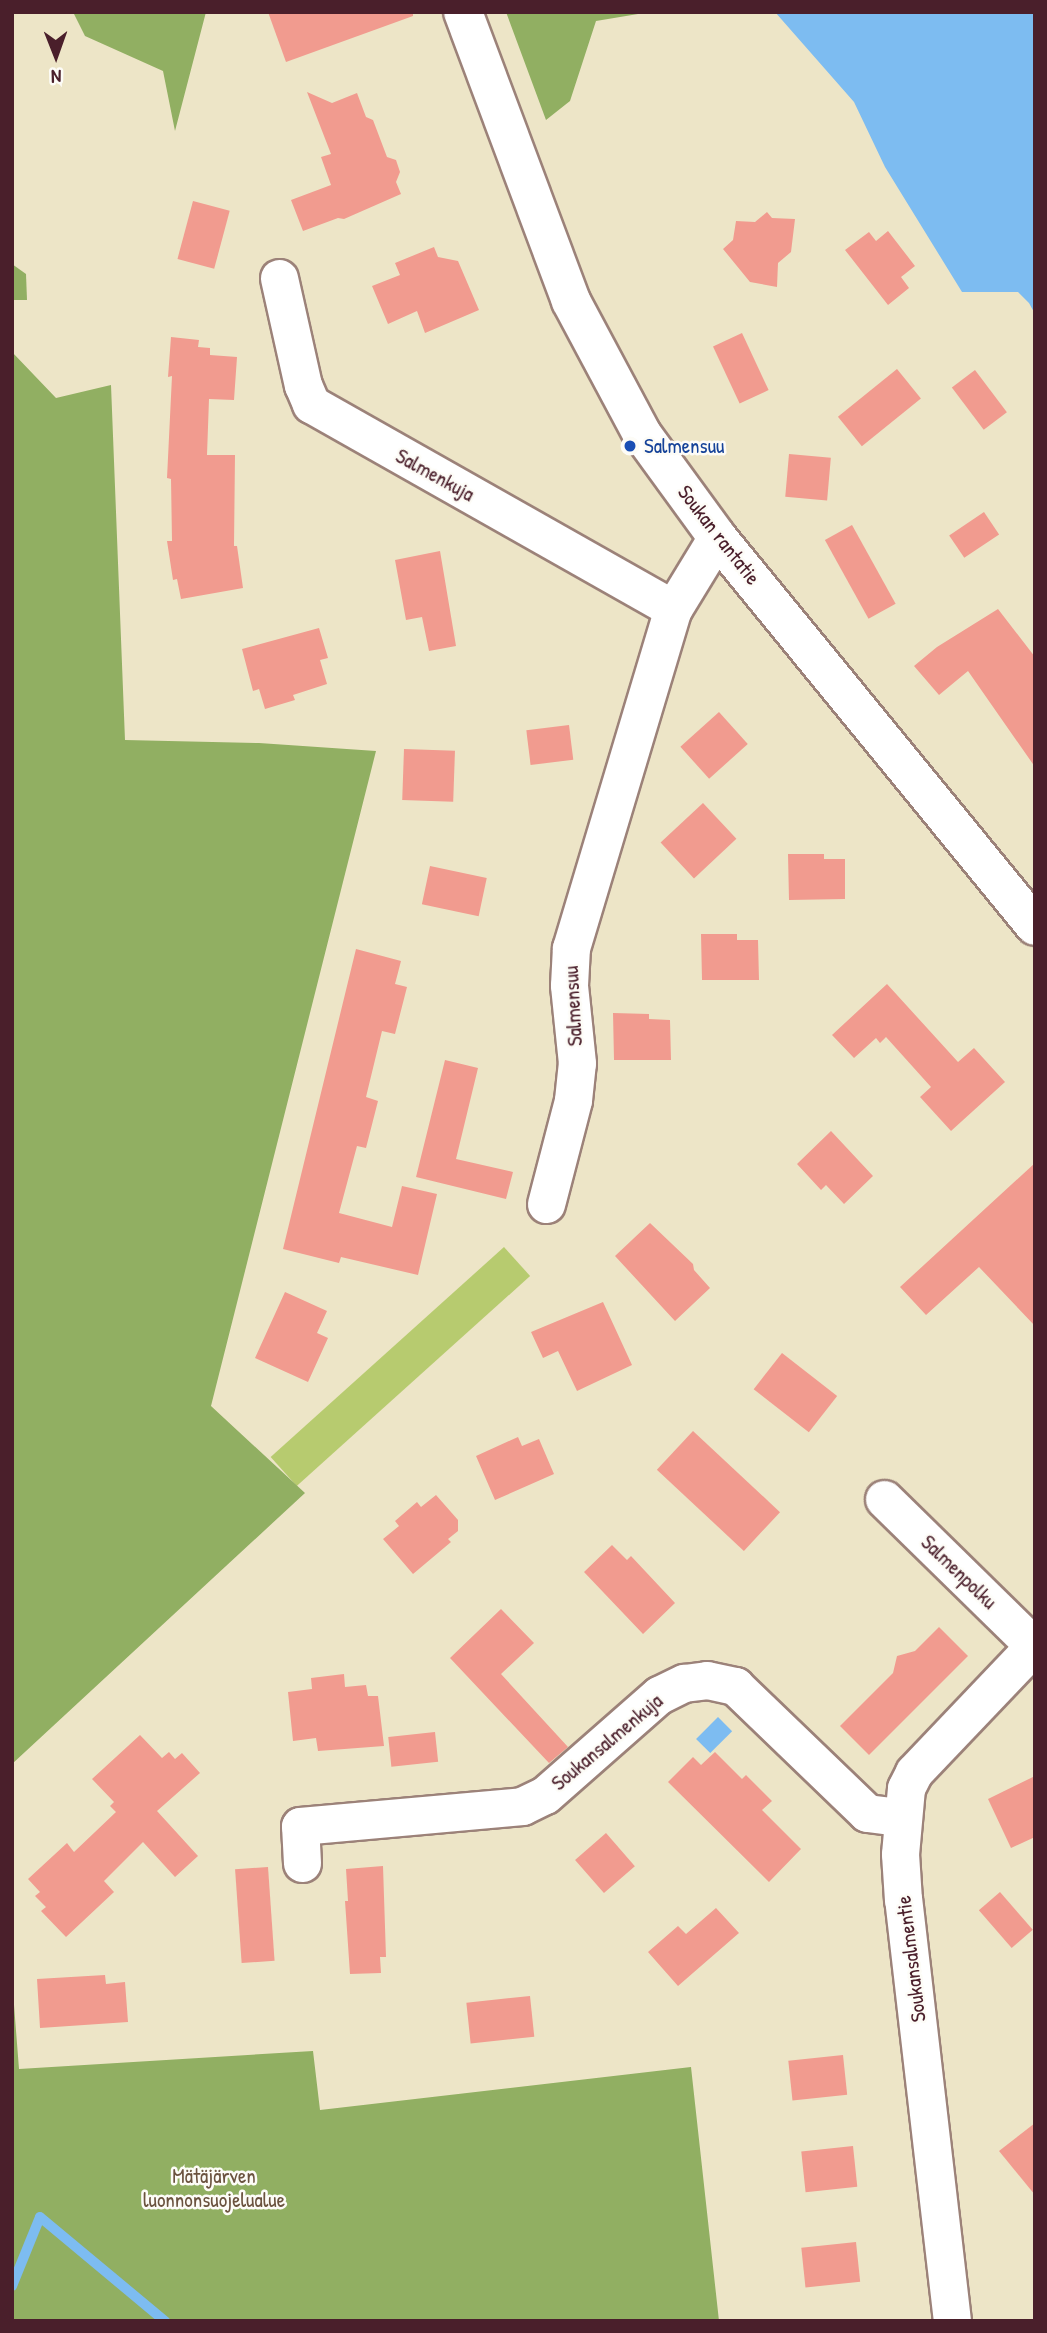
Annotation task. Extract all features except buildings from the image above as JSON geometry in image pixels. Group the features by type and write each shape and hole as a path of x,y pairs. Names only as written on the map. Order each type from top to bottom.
{"street":[{"name":"Soukan rantatie","path":"463,12 570,301 642,434 717,537 1035,926"},
{"name":"Salmenkuja","path":"279,278 303,385 311,404 673,609"},
{"name":"Salmensuu","path":"546,1204 575,1088 577,1063 569,985 571,948 673,609 717,537"},
{"name":"Salmenpolku","path":"884,1499 1034,1645"},
{"name":"Soukansalmentie","path":"952,2321 903,1900 902,1817 905,1788 914,1772 1034,1645"},
{"name":"Soukansalmenkuja","path":"302,1863 300,1826 522,1806 545,1795 659,1695 684,1683 707,1680 735,1686 867,1813 902,1817"}],"green space":[{"path":"73,12 206,12 175,131 163,71 85,36"},
{"path":"506,12 650,12 596,21 570,101 546,120"},
{"path":"12,264 26,274 27,300 12,300"},
{"path":"12,352 56,398 111,385 125,740 259,743 376,751 211,1406 305,1493 12,1764"},
{"path":"504,1247 530,1276 297,1486 271,1457"},
{"name":"Mätäjärven luonnonsuojelualue","path":"12,1979 19,2069 313,2051 320,2110 691,2067 719,2321 12,2321"}],"water":[{"path":"775,12 1035,12 1035,314 1018,292 962,292 885,167 854,102"},
{"path":"718,1717 732,1731 710,1753 696,1739"}],"waterway":[{"path":"12,2286 40,2217 165,2321"}],"place":[{"name":"Salmensuu","path":"630,446"}]}
